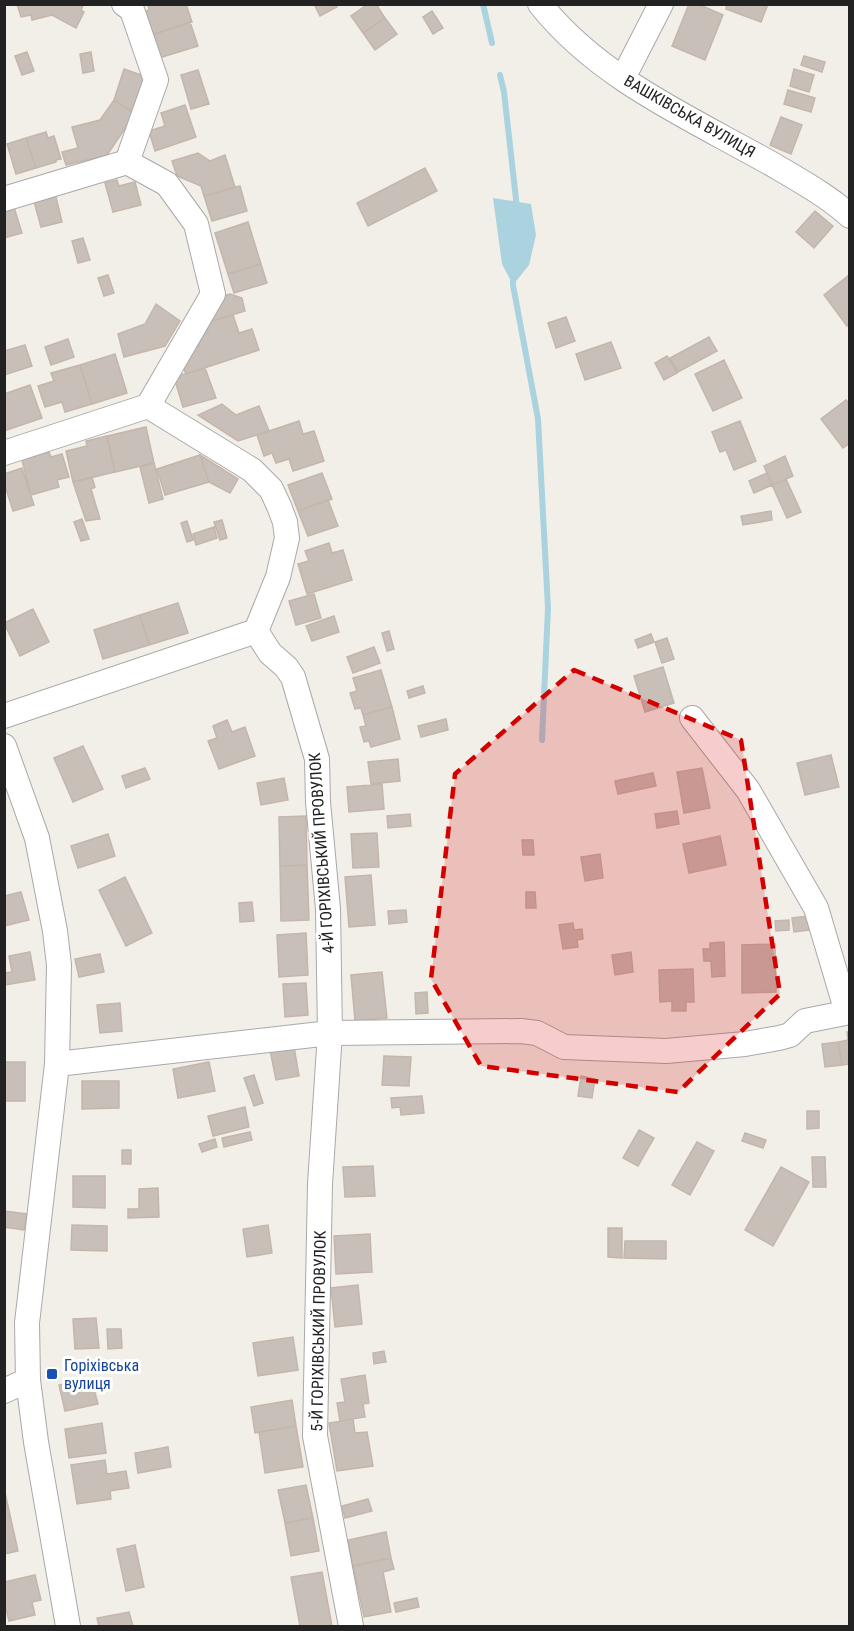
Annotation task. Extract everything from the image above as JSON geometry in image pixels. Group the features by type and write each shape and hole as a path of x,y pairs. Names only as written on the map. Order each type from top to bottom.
{"street":[{"path":"123,4 132,10 156,80 128,162"},
{"name":"ВАШКІВСЬКА ВУЛИЦЯ","path":"540,4 552,20 623,78 686,118 746,149 816,190 849,216"},
{"path":"623,78 662,4"},
{"path":"4,199 128,162 167,184 196,224 213,294 148,406 4,453"},
{"path":"4,717 256,631 278,577 287,538 285,522 271,489 252,470 148,406"},
{"name":"4-Й ГОРІХІВСЬКИЙ ПРОВУЛОК","path":"256,631 270,653 286,667 293,677 317,759 318,802 328,909 330,1033"},
{"path":"57,1064 330,1033 521,1031 537,1033 564,1047 666,1051 745,1044 779,1038 790,1035 806,1021 848,1012 816,908 748,790 692,718"},
{"path":"4,746 37,838 55,931 59,993 57,1064 27,1323 28,1380 36,1442 68,1626"},
{"name":"5-Й ГОРІХІВСЬКИЙ ПРОВУЛОК","path":"330,1033 320,1184 315,1436 351,1626"},
{"path":"4,1391 28,1380"}],"highlighted area":[{"path":"574,670 741,740 780,994 678,1092 481,1066 431,979 455,774"}],"water":[{"path":"493,198 531,204 536,235 529,265 513,285 502,264"}],"building":[{"path":"17,4 84,4 81,10 84,12 76,28 52,15 32,20 31,15 21,17"},
{"path":"148,4 186,4 192,22 152,35 144,12 149,10"},
{"path":"314,4 336,4 337,7 320,16"},
{"path":"368,4 376,4 385,18 363,33 351,16"},
{"path":"689,4 698,4 723,15 705,60 672,46"},
{"path":"727,4 768,4 761,22 726,9"},
{"path":"432,11 443,28 433,34 423,17"},
{"path":"385,18 397,34 375,50 363,33"},
{"path":"190,22 198,46 159,58 152,35"},
{"path":"27,52 34,71 22,75 15,56"},
{"path":"91,52 94,71 83,73 80,54"},
{"path":"804,56 825,62 822,72 801,65"},
{"path":"124,69 144,76 135,114 114,100"},
{"path":"794,69 814,75 809,92 790,86"},
{"path":"198,70 209,104 191,109 181,75"},
{"path":"788,90 815,98 811,112 784,104"},
{"path":"114,100 135,114 107,155 66,165 62,152 78,148 72,127 100,120"},
{"path":"185,105 196,137 155,151 149,131 165,126 161,113"},
{"path":"781,117 802,125 791,154 770,145"},
{"path":"46,132 48,138 54,136 61,159 36,168 26,138"},
{"path":"26,138 36,168 16,174 7,144"},
{"path":"198,153 210,161 225,155 235,187 204,196 201,186 177,176 172,161"},
{"path":"425,168 437,191 368,226 357,203"},
{"path":"117,180 119,186 135,182 141,205 113,212 105,183"},
{"path":"240,186 247,211 212,221 204,196"},
{"path":"55,193 62,222 41,227 33,198"},
{"path":"13,204 22,233 4,238 4,207"},
{"path":"815,211 833,226 814,248 796,232"},
{"path":"248,222 261,264 228,274 215,233"},
{"path":"83,238 90,260 78,263 72,241"},
{"path":"261,264 267,283 234,293 228,274"},
{"path":"108,275 114,293 104,296 98,278"},
{"path":"849,275 850,323 847,326 824,295"},
{"path":"230,294 242,298 245,311 212,321 208,310 213,298"},
{"path":"156,304 180,321 165,346 124,357 118,334 145,324"},
{"path":"233,315 239,333 252,329 259,350 186,374 181,361 190,349 199,346 196,336 208,332 205,323"},
{"path":"566,317 575,341 556,348 548,323"},
{"path":"709,337 717,351 678,372 670,358"},
{"path":"68,339 74,357 51,365 45,347"},
{"path":"611,342 621,368 585,380 576,354"},
{"path":"25,345 32,366 4,375 4,351"},
{"path":"115,354 127,393 92,404 80,365"},
{"path":"667,356 677,373 664,380 655,363"},
{"path":"724,360 742,398 713,411 695,374"},
{"path":"80,365 92,404 65,412 62,402 45,407 38,386 54,381 51,373"},
{"path":"205,368 216,398 183,407 174,377"},
{"path":"30,385 42,418 4,431 4,394"},
{"path":"846,400 850,404 850,443 843,448 821,419"},
{"path":"222,404 236,415 259,406 269,431 238,441 198,415"},
{"path":"299,421 303,434 314,431 324,461 293,471 289,459 276,463 272,453 264,456 257,435"},
{"path":"740,421 756,461 734,470 726,450 720,452 712,432"},
{"path":"146,427 154,463 115,472 107,436"},
{"path":"107,436 115,472 73,482 66,451 87,446 86,441"},
{"path":"49,452 51,457 62,454 69,477 57,480 59,487 31,495 22,460"},
{"path":"200,455 209,482 165,495 157,469"},
{"path":"200,455 238,479 230,493 209,482"},
{"path":"785,456 793,476 772,485 764,466"},
{"path":"154,463 163,499 149,503 140,467"},
{"path":"22,468 34,505 13,511 4,483 4,474"},
{"path":"322,473 332,499 298,511 288,485"},
{"path":"767,473 772,485 754,493 749,481"},
{"path":"92,477 95,487 91,489 100,519 86,521 73,482"},
{"path":"786,479 801,512 787,518 772,485"},
{"path":"328,500 338,526 308,536 298,511"},
{"path":"771,511 772,520 743,525 741,516"},
{"path":"82,519 89,539 81,541 74,522"},
{"path":"222,520 227,538 220,540 214,522"},
{"path":"187,521 193,540 187,542 181,523"},
{"path":"214,527 217,538 196,545 193,534"},
{"path":"329,543 332,553 343,550 352,580 307,594 298,564 309,561 305,551"},
{"path":"314,594 321,618 296,625 289,601"},
{"path":"178,603 188,633 149,645 140,615"},
{"path":"33,609 49,642 20,656 4,623"},
{"path":"140,615 149,645 103,659 94,630"},
{"path":"334,616 339,632 312,641 306,626"},
{"path":"389,631 394,649 387,651 382,633"},
{"path":"651,634 654,642 638,648 635,640"},
{"path":"667,638 674,659 662,663 655,642"},
{"path":"374,647 380,663 353,673 347,657"},
{"path":"663,667 674,703 645,712 634,676"},
{"path":"381,670 392,707 363,715 361,708 355,709 350,693 357,691 353,678"},
{"path":"423,686 425,693 409,698 407,691"},
{"path":"392,707 400,739 371,747 369,741 364,742 360,727 366,726 363,715"},
{"path":"446,719 448,730 421,737 418,726"},
{"path":"227,720 232,732 245,727 255,756 219,769 208,741 217,738 213,726"},
{"path":"83,746 103,789 73,802 54,758"},
{"path":"831,755 839,787 805,795 797,763"},
{"path":"398,759 400,781 371,784 368,762"},
{"path":"145,768 150,779 126,788 122,776"},
{"path":"702,768 710,808 684,813 677,772"},
{"path":"653,773 656,786 618,794 615,781"},
{"path":"284,778 288,800 261,805 257,783"},
{"path":"382,784 384,809 349,812 347,787"},
{"path":"677,811 679,824 657,828 655,814"},
{"path":"410,814 411,826 388,828 387,816"},
{"path":"306,816 307,865 280,866 279,817"},
{"path":"377,833 379,867 353,868 351,834"},
{"path":"108,834 115,856 78,868 71,846"},
{"path":"720,836 726,865 689,873 683,844"},
{"path":"522,840 533,840 534,855 523,855"},
{"path":"600,854 603,878 585,881 581,857"},
{"path":"307,865 309,920 281,921 280,866"},
{"path":"371,875 375,925 349,927 345,877"},
{"path":"125,877 152,933 126,946 99,890"},
{"path":"21,892 29,920 4,926 4,896"},
{"path":"526,892 535,892 536,908 526,908"},
{"path":"252,902 254,921 240,922 239,903"},
{"path":"406,910 407,922 389,924 388,911"},
{"path":"808,916 809,930 794,932 792,918"},
{"path":"789,920 789,930 776,931 775,921"},
{"path":"573,923 574,930 582,929 583,939 577,940 578,947 563,949 559,925"},
{"path":"306,933 308,975 279,977 277,935"},
{"path":"724,942 725,976 712,977 711,961 704,961 703,949 710,949 710,943"},
{"path":"775,944 776,992 742,993 742,945"},
{"path":"30,952 35,980 4,985 4,973 12,972 9,956"},
{"path":"631,952 633,972 615,975 612,955"},
{"path":"100,954 104,972 79,977 75,959"},
{"path":"693,969 694,1002 686,1002 686,1011 672,1011 672,1001 660,1002 659,970"},
{"path":"382,972 387,1018 355,1021 351,975"},
{"path":"306,983 308,1015 285,1017 283,984"},
{"path":"427,992 428,1013 416,1014 415,993"},
{"path":"120,1003 122,1031 100,1033 97,1005"},
{"path":"847,1032 850,1032 850,1064 842,1065 838,1042 848,1040"},
{"path":"293,1041 299,1076 276,1080 269,1045"},
{"path":"838,1042 842,1065 825,1067 822,1044"},
{"path":"384,1056 411,1057 409,1086 382,1085"},
{"path":"4,1062 25,1062 25,1101 4,1101"},
{"path":"209,1062 215,1091 178,1098 173,1069"},
{"path":"254,1075 263,1103 254,1106 244,1078"},
{"path":"581,1076 595,1079 592,1098 578,1096"},
{"path":"82,1081 119,1081 119,1108 82,1109"},
{"path":"422,1096 424,1113 401,1115 400,1107 392,1108 391,1098"},
{"path":"245,1107 249,1127 213,1136 208,1116"},
{"path":"807,1111 819,1111 819,1128 807,1129"},
{"path":"639,1130 654,1138 638,1166 623,1158"},
{"path":"250,1132 252,1140 224,1147 222,1138"},
{"path":"745,1133 766,1140 763,1148 742,1141"},
{"path":"215,1139 217,1147 202,1152 199,1144"},
{"path":"697,1142 714,1151 690,1195 672,1185"},
{"path":"122,1150 131,1150 131,1164 122,1164"},
{"path":"812,1157 825,1157 826,1187 813,1187"},
{"path":"373,1166 375,1196 345,1197 343,1167"},
{"path":"781,1167 809,1182 773,1246 745,1230"},
{"path":"73,1176 105,1176 105,1208 73,1207"},
{"path":"158,1188 159,1217 128,1218 128,1209 139,1209 139,1189"},
{"path":"4,1211 27,1214 24,1230 4,1227"},
{"path":"72,1225 107,1226 107,1251 71,1250"},
{"path":"268,1225 272,1253 247,1257 243,1229"},
{"path":"608,1228 622,1228 622,1258 608,1257"},
{"path":"370,1234 372,1272 336,1274 334,1236"},
{"path":"625,1241 666,1241 666,1259 624,1258"},
{"path":"358,1285 362,1324 335,1327 331,1288"},
{"path":"96,1318 99,1348 75,1349 73,1319"},
{"path":"107,1329 121,1329 122,1348 108,1349"},
{"path":"293,1337 298,1370 258,1376 253,1343"},
{"path":"384,1351 386,1362 374,1364 373,1353"},
{"path":"365,1375 369,1403 363,1404 365,1417 340,1421 337,1403 345,1402 341,1379"},
{"path":"91,1378 98,1404 65,1411 59,1385"},
{"path":"292,1400 296,1426 255,1433 251,1407"},
{"path":"353,1419 355,1433 367,1432 373,1466 337,1471 329,1423"},
{"path":"102,1423 106,1453 69,1458 65,1429"},
{"path":"296,1426 303,1467 265,1473 259,1432"},
{"path":"168,1447 171,1467 138,1473 135,1453"},
{"path":"105,1460 107,1474 126,1471 129,1488 110,1491 111,1499 77,1504 71,1465"},
{"path":"306,1485 313,1518 285,1523 278,1490"},
{"path":"4,1488 18,1551 4,1554"},
{"path":"368,1499 372,1511 345,1518 342,1506"},
{"path":"313,1518 319,1551 291,1556 285,1523"},
{"path":"386,1532 391,1558 353,1566 348,1540"},
{"path":"135,1545 144,1587 126,1591 117,1549"},
{"path":"391,1558 394,1569 383,1572 391,1612 364,1617 353,1566"},
{"path":"322,1572 332,1626 300,1626 291,1577"},
{"path":"35,1575 41,1600 32,1602 35,1615 9,1621 4,1602 4,1582"},
{"path":"417,1598 419,1607 396,1612 394,1603"},
{"path":"129,1612 133,1626 99,1626 97,1618"}],"waterway":[{"path":"483,4 492,43"},
{"path":"500,75 504,92 517,208"},
{"path":"513,278 538,419 548,608 542,740"}],"place":[{"name":"Горіхівська вулиця","path":"52,1374"}]}
